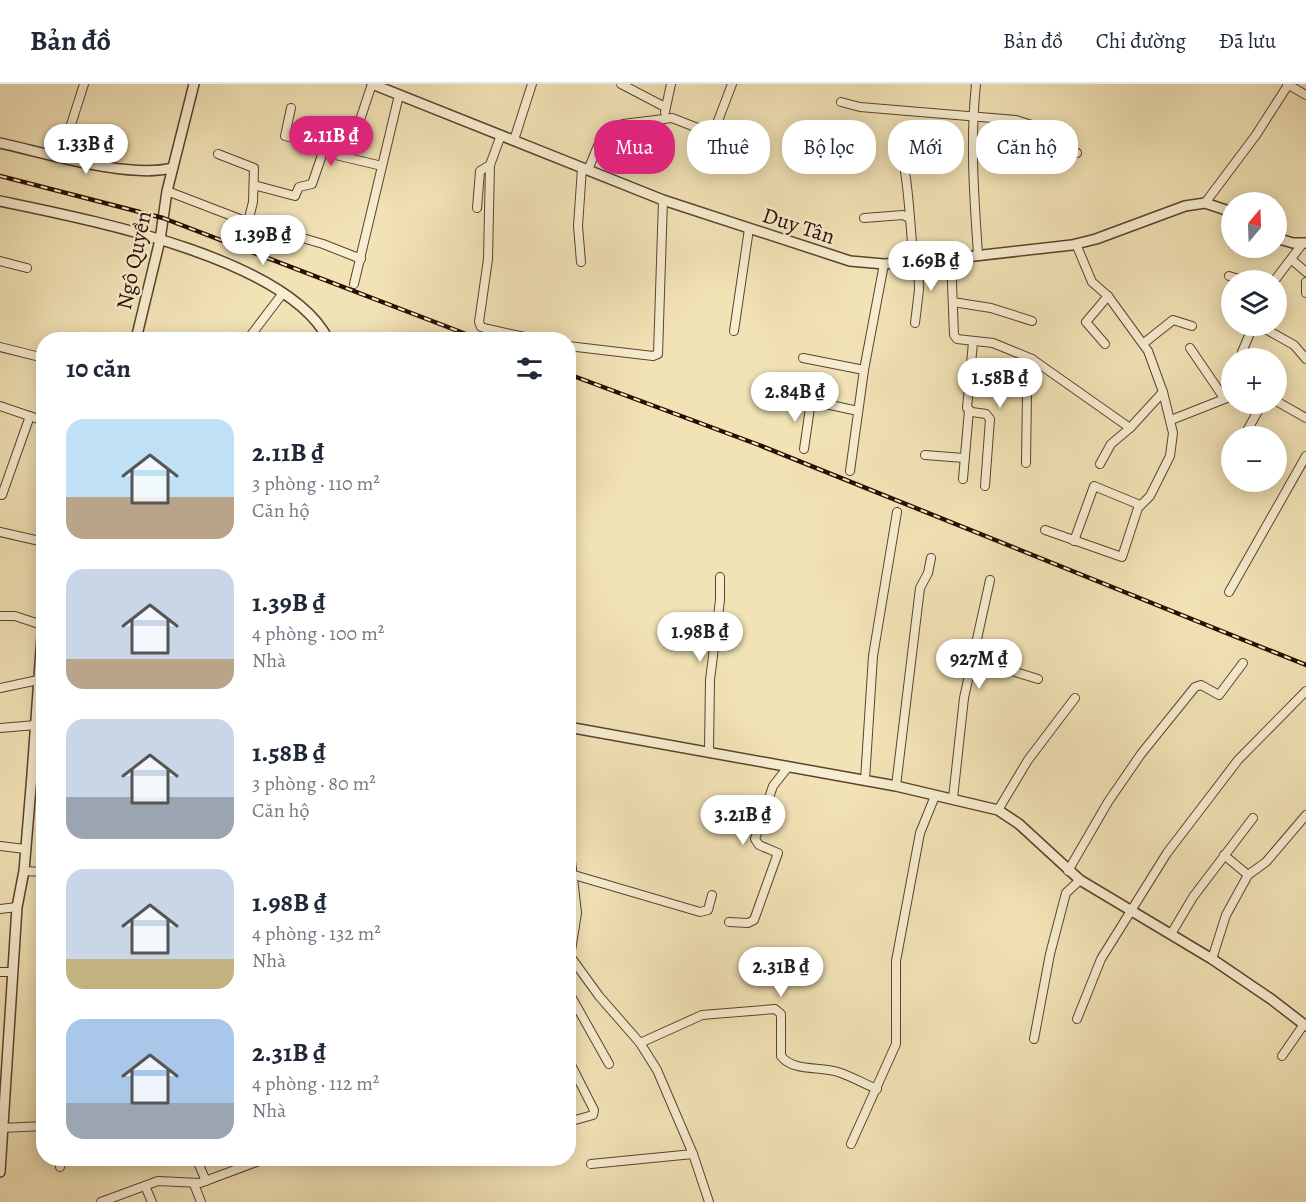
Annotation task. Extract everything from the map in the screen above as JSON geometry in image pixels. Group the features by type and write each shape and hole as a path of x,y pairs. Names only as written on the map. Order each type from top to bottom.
{"street":[{"path":"61,156 84,84"},
{"name":"Ngô Quyền","path":"138,332 160,240 172,168 194,84"},
{"path":"357,129 372,84"},
{"name":"Duy Tân","path":"372,84 394,90 663,200 850,261 884,264 1076,244 1185,206 1205,203"},
{"path":"514,140 532,84"},
{"path":"621,84 665,107"},
{"path":"665,118 665,107 671,84"},
{"path":"581,262 578,226 585,169 602,136 610,129 665,118 683,120 712,134 732,84"},
{"path":"976,84 973,116 973,188 978,254"},
{"path":"1221,208 1205,203 1256,135 1287,84 1306,95"},
{"path":"354,284 382,166 394,90"},
{"path":"841,102 860,107 1002,120"},
{"path":"291,108 285,136 313,143 322,152 382,166"},
{"path":"501,135 490,165 488,259 480,324 488,329 502,332"},
{"path":"0,143 144,172 172,168"},
{"path":"254,185 295,196 299,187 312,184 322,152"},
{"path":"218,154 254,168 254,185 248,222"},
{"path":"477,208 480,171 490,165"},
{"path":"904,174 911,209 909,218 919,290 915,323"},
{"path":"167,191 248,222 323,244 361,259"},
{"path":"576,347 653,356 658,354 663,200"},
{"path":"0,201 114,226 160,240 248,274 283,293 312,314 324,332"},
{"path":"864,218 903,215 909,218"},
{"path":"734,331 749,229"},
{"path":"1284,270 1304,243 1287,240"},
{"path":"1046,530 1122,557 1140,505 1150,496 1170,456 1173,433 1164,392 1144,343 1108,296 1092,282 1076,244"},
{"path":"951,258 954,335 962,340 993,343 1032,359 1130,428"},
{"path":"1292,260 1306,272"},
{"path":"0,261 27,268"},
{"path":"850,471 864,370 884,264"},
{"path":"1306,282 1304,291 1306,293"},
{"path":"253,332 283,293"},
{"path":"1105,344 1086,322 1108,296"},
{"path":"953,302 998,310 1032,321"},
{"path":"1144,343 1173,320 1192,326"},
{"path":"1278,336 1294,345 1306,359"},
{"path":"963,479 973,342"},
{"path":"0,347 36,356"},
{"path":"1190,348 1221,388"},
{"path":"803,358 864,370"},
{"path":"1026,463 1027,392 1032,359"},
{"path":"1100,464 1111,444 1130,428 1164,392"},
{"path":"798,398 858,411"},
{"path":"1171,420 1221,400"},
{"path":"804,449 811,401"},
{"path":"0,406 36,418"},
{"path":"1287,407 1306,418"},
{"path":"969,410 986,414 990,419 985,486"},
{"path":"2,495 30,416"},
{"path":"925,455 964,458"},
{"path":"1229,592 1306,456"},
{"path":"1074,541 1094,486 1140,505"},
{"path":"865,780 873,656 897,512"},
{"path":"0,532 36,540"},
{"path":"896,786 920,588 928,573 931,558"},
{"path":"709,750 710,680 720,600 720,577"},
{"path":"953,798 964,698 990,580"},
{"path":"0,616 15,616 36,623"},
{"path":"973,659 1038,679"},
{"path":"1068,871 1108,801 1141,754 1195,687 1201,686 1220,695 1243,663"},
{"path":"0,688 36,680"},
{"path":"1077,1019 1101,959 1167,853 1238,760 1306,691"},
{"path":"998,810 1028,760 1075,698"},
{"path":"0,728 36,725 24,871 17,908 3,1060 0,1172"},
{"path":"576,728 709,750 896,786 998,810 1019,824 1080,880 1212,960 1271,999 1305,1025 1282,1056"},
{"path":"729,922 748,923 754,920 767,889 778,853 759,845 754,839 773,786 788,766"},
{"path":"851,1144 896,1044 896,961 920,833 935,796"},
{"path":"1212,960 1226,915 1248,875 1266,862 1306,815"},
{"path":"1171,934 1193,897 1253,818"},
{"path":"0,846 26,849"},
{"path":"1224,855 1248,875"},
{"path":"24,871 36,872"},
{"path":"576,880 700,912 708,910 712,895"},
{"path":"1034,1040 1050,954 1066,893 1080,880"},
{"path":"0,909 17,908"},
{"path":"576,964 599,996 640,1043 673,1102 709,1202"},
{"path":"0,972 12,972"},
{"path":"576,1005 609,1064"},
{"path":"640,1043 702,1015 775,1009 781,1014 781,1056 784,1061 792,1066 842,1073 877,1089"},
{"path":"576,1075 594,1110 593,1115 576,1120"},
{"path":"2,1128 36,1126"},
{"path":"591,1164 693,1154"},
{"path":"199,1166 206,1181"},
{"path":"101,1202 166,1180 194,1184 246,1166"},
{"path":"194,1184 201,1202"},
{"path":"146,1186 152,1202"}],"railway":[{"path":"0,176 163,218 461,332"},
{"path":"576,377 759,445 1306,665"}]}
